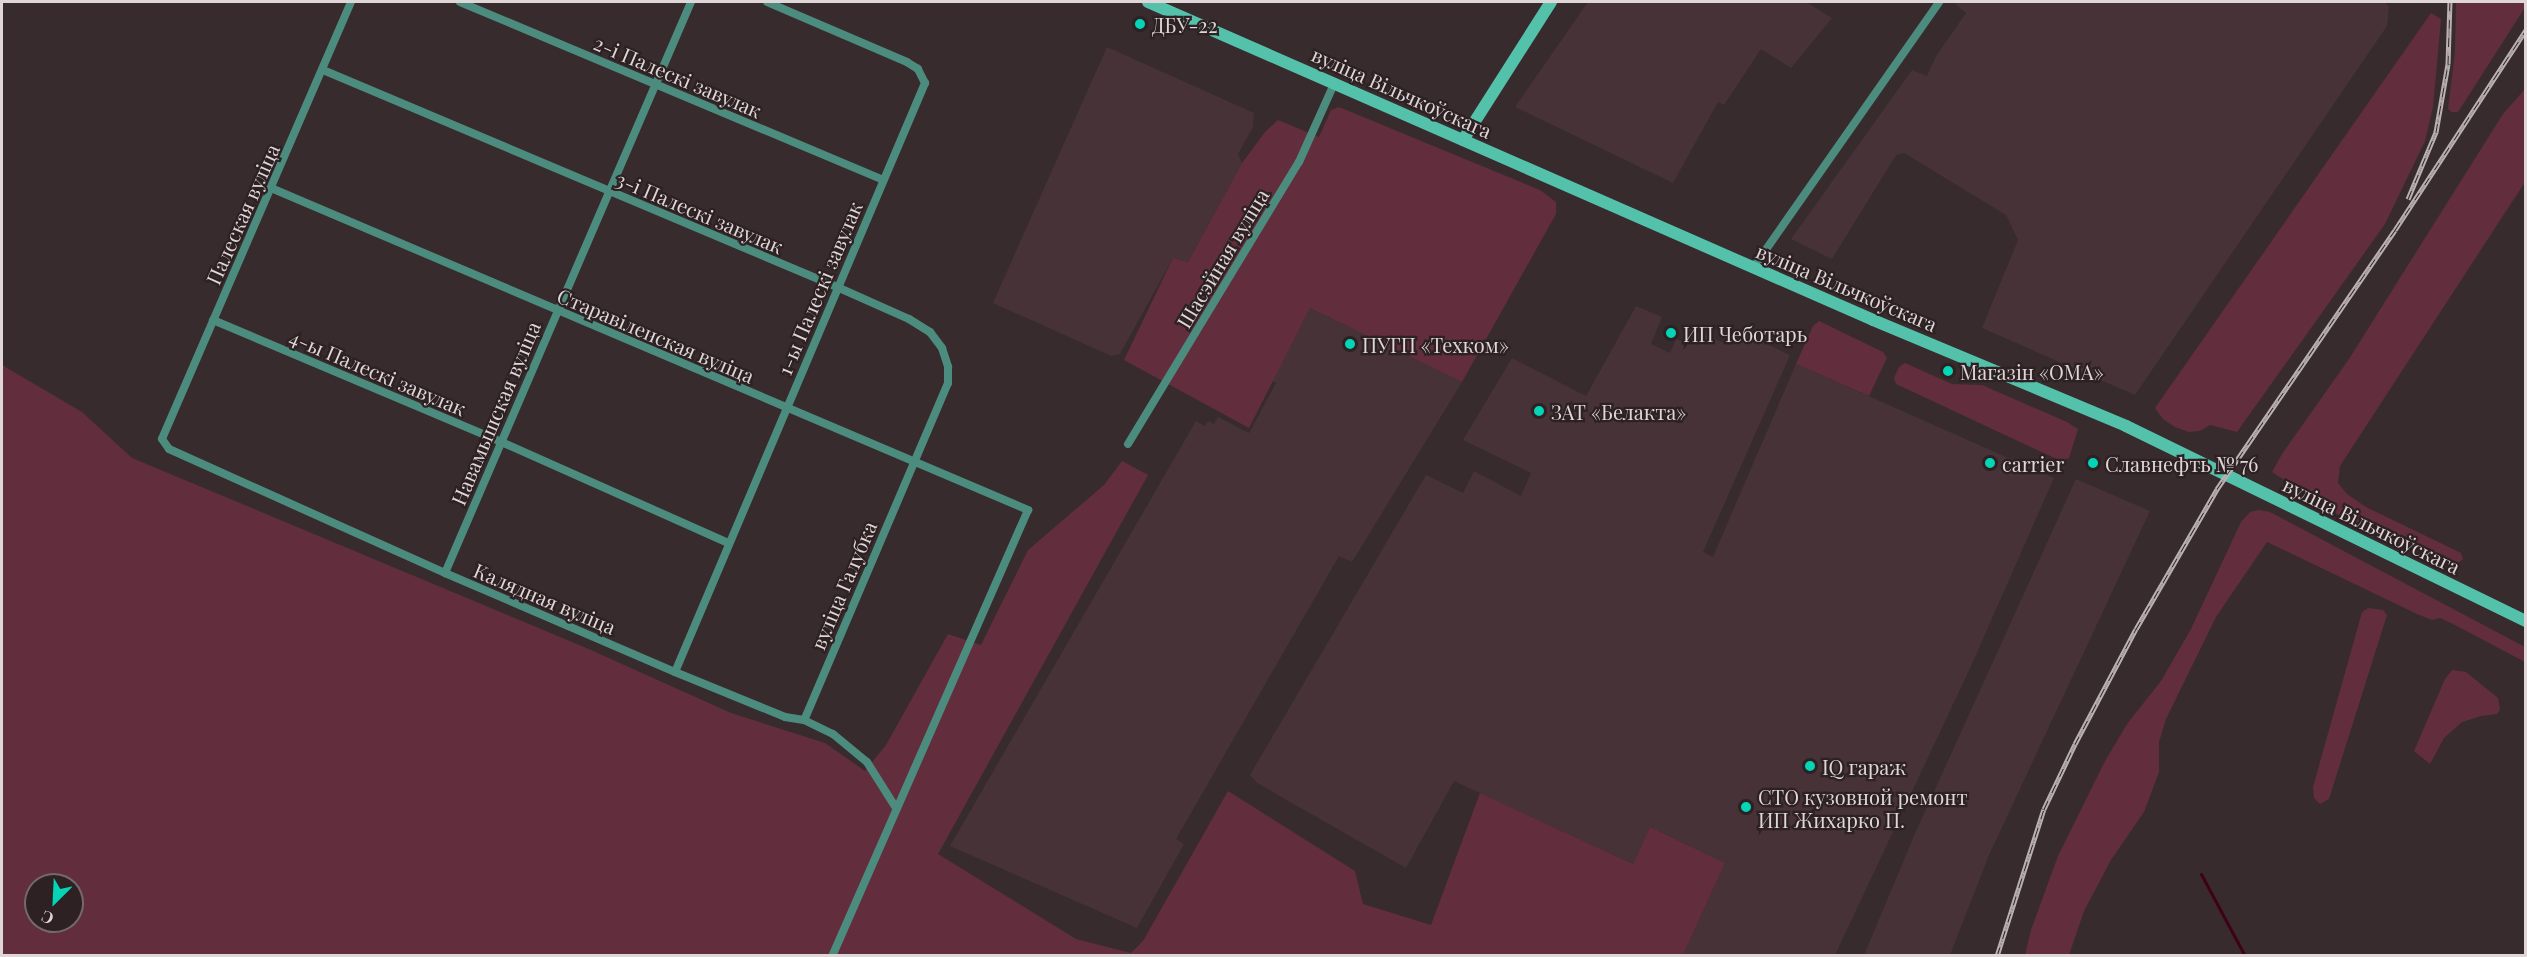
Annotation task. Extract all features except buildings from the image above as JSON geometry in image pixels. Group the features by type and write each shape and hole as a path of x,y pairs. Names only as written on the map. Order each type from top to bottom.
{"main road":[{"name":"вуліца Вільчкоўскага","path":"1148,2 1753,268 2126,426 2526,621"},
{"path":"1463,140 1551,2"}],"street":[{"name":"Палеская вуліца","path":"162,439 351,2"},
{"name":"2-і Палескі завулак","path":"460,2 882,180"},
{"name":"Навамышская вуліца","path":"445,573 691,2"},
{"name":"1-ы Палескі завулак","path":"675,672 925,83 918,69 767,2"},
{"path":"1753,268 1939,2"},
{"name":"3-і Палескі завулак","path":"323,70 608,193 837,287 909,319 930,332 942,348 948,367 948,383 912,462"},
{"name":"Шасэйная вуліца","path":"1128,444 1299,162 1334,84"},
{"name":"Старавіленская вуліца","path":"271,188 1028,510 896,808"},
{"name":"4-ы Палескі завулак","path":"213,320 501,442 729,543"},
{"name":"Калядная вуліца","path":"162,439 169,449 445,573 675,672 785,717 804,720 832,734 867,762 896,808"},
{"name":"вуліца Галубка","path":"804,720 912,462"},
{"path":"832,956 896,808"}],"shaded area":[{"path":"1588,2 1806,2 1832,18 1791,68 1761,49 1724,105 1718,102 1673,183 1515,107"},
{"path":"1953,2 2385,2 2389,7 2387,26 2135,395 1982,328 2018,240 2006,215 1904,153 1896,155 1832,259 1791,239 1912,70 1927,76 1936,56 1966,13"},
{"path":"2456,2 2525,2 2526,6 2458,112 2452,112 2448,109 2455,52"},
{"path":"2431,13 2441,19 2433,107 2425,141 2385,224 2237,432 2210,425 2200,431 2189,432 2175,427 2163,419 2155,408"},
{"path":"1107,47 1254,113 1253,127 1238,154 1242,163 1188,262 1173,258 1120,354 1111,356 993,303"},
{"path":"2525,89 2525,182 2340,466 2338,483 2347,494 2366,507 2461,553 2463,559 2455,566 2340,516 2272,472 2282,454 2349,359 2503,114"},
{"path":"1339,107 1540,190 1556,202 1556,214 1462,382 1310,308 1249,428 1124,360 1173,258 1188,262 1242,163 1265,132 1278,120 1319,137 1331,110"},
{"path":"1636,306 1662,317 1651,344 1670,353 1676,339 1683,341 1689,328 1729,345 1736,330 1790,355 1703,552 1713,557 1796,364 2054,478 1971,666 1835,955 1683,955 1725,863 1650,827 1633,864 1454,781 1406,868 1257,783 1250,775 1426,475 1463,493 1474,471 1521,496 1531,473 1463,440 1512,358 1586,396"},
{"path":"1310,308 1462,382 1352,562 1339,556 1176,839 1184,844 1137,928 950,846 1196,421 1205,426 1208,421 1214,424 1218,417 1249,433 1276,383 1272,381"},
{"path":"1819,321 1883,352 1887,358 1869,396 1796,364 1813,326"},
{"path":"1905,363 1952,384 1982,385 2067,422 2078,429 2069,458 2061,461 1896,384 1894,378 1899,367"},
{"path":"2,365 82,412 132,458 591,650 731,713 825,743 865,771 886,745 948,634 981,645 1028,550 1104,485 1122,461 1148,475 938,854 1076,939 1131,953 1143,941 1228,791 1355,871 1363,904 1431,925 1480,793 1633,864 1650,827 1725,863 1683,955 2,955"},
{"path":"2076,479 2150,511 1989,855 1950,955 1864,955 1917,829"},
{"path":"2259,510 2270,512 2525,647 2525,662 2453,624 2440,618 2432,620 2417,614 2267,542 2216,617 2166,719 2159,742 2159,772 2144,812 2111,860 2084,911 2069,955 2025,955 2031,930 2058,856 2104,763 2127,724 2161,681 2191,629 2241,522 2250,512"},
{"path":"2368,608 2383,610 2387,615 2329,799 2320,804 2314,798 2313,787 2362,612"},
{"path":"2452,670 2466,672 2498,698 2500,709 2497,714 2462,722 2444,738 2430,764 2414,751 2445,679"}],"waterway":[{"path":"2201,874 2245,956"}],"railway":[{"path":"2408,199 2436,132 2448,64 2450,2"},
{"path":"1997,956 2044,809 2075,744 2136,629 2217,489 2395,230 2526,30"}],"place":[{"name":"ДБУ-22","path":"1140,24"},
{"name":"ИП Чеботарь","path":"1671,333"},
{"name":"ПУГП «Техком»","path":"1350,344"},
{"name":"Магазін «ОМА»","path":"1948,371"},
{"name":"ЗАТ «Белакта»","path":"1539,411"},
{"name":"carrier","path":"1990,463"},
{"name":"Славнефть № 76","path":"2093,463"},
{"name":"IQ гараж","path":"1810,766"},
{"name":"СТО кузовной ремонт ИП Жихарко П.","path":"1746,807"}]}
